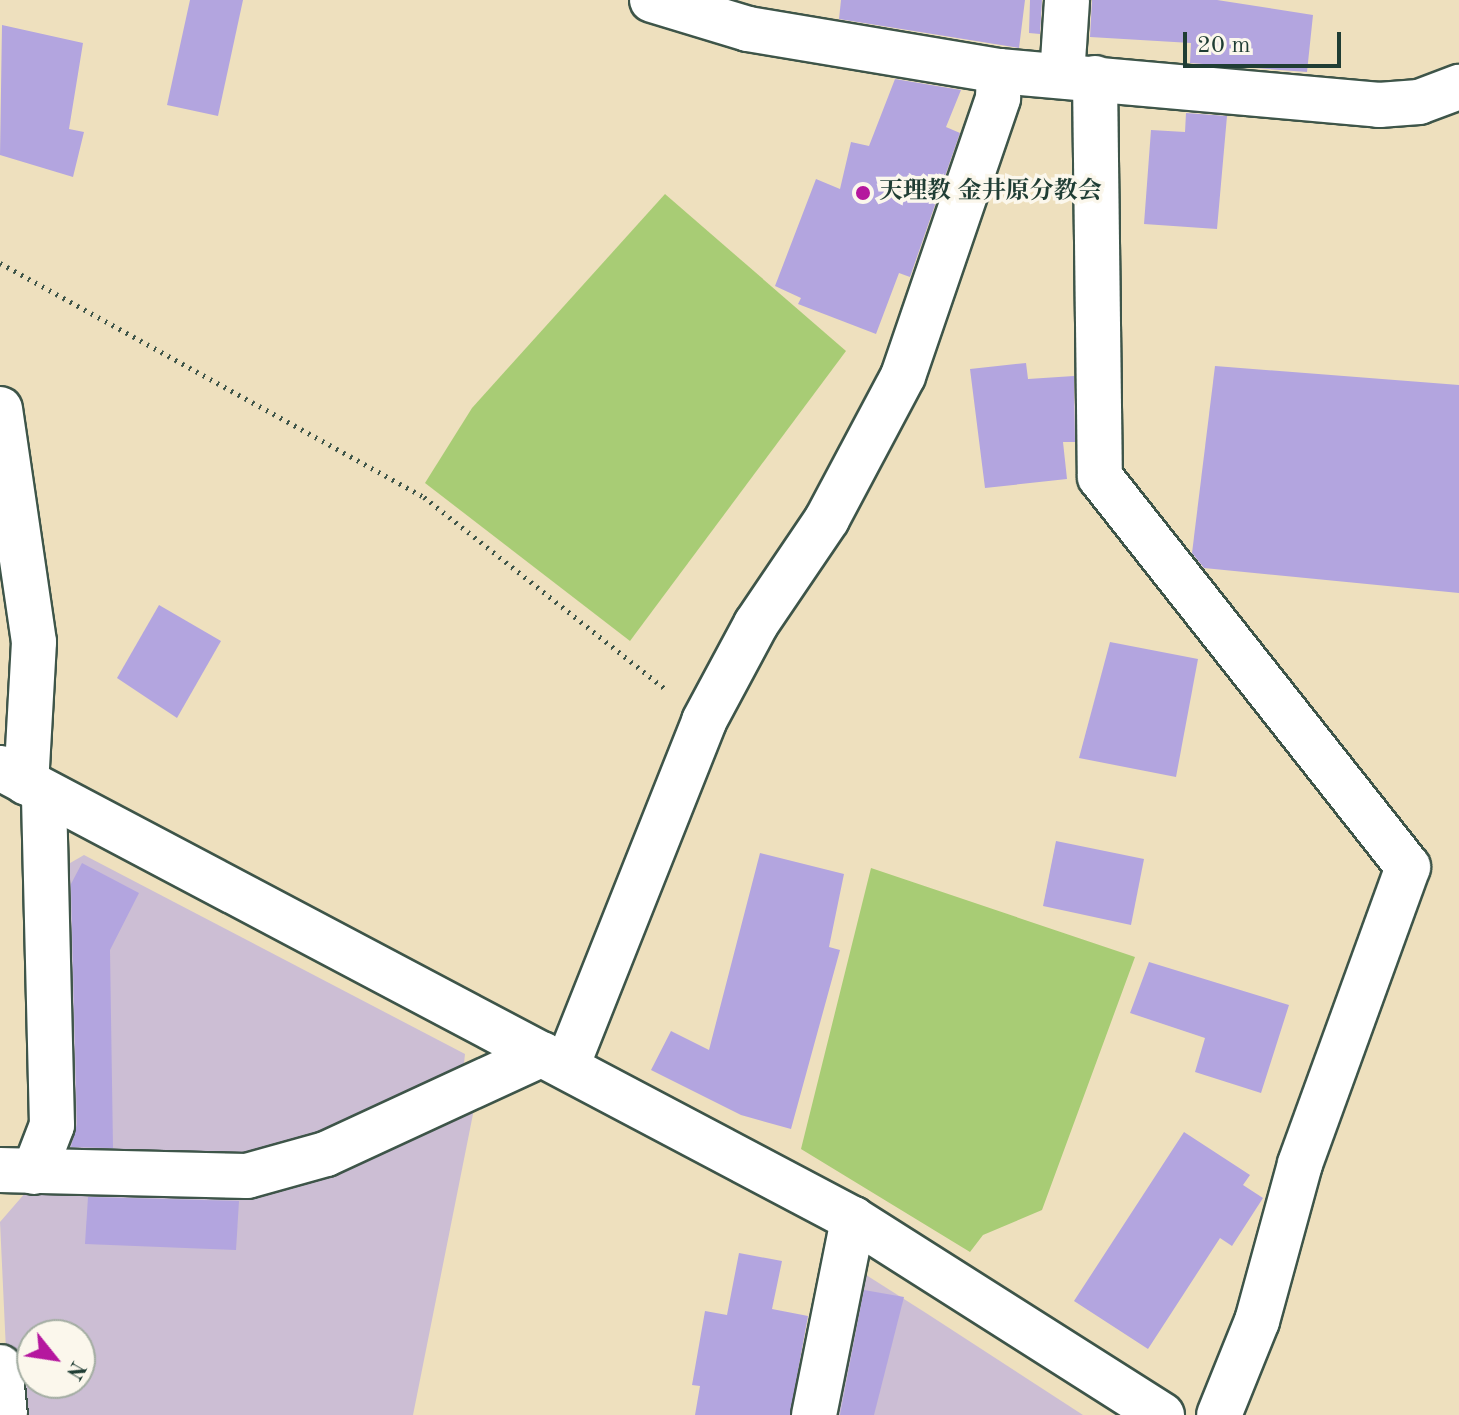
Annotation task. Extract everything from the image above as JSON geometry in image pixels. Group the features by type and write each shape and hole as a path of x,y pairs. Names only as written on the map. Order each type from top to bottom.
{"street":[{"path":"1067,0 1079,77 1100,477 1408,867 1300,1164 1257,1321 1219,1415"},
{"path":"666,2 748,29 999,71 1379,105 1459,87"},
{"path":"17,1171 247,1176 326,1154 554,1060 707,716 756,624 827,519 903,376 998,98 999,71"},
{"path":"0,409 34,642 23,781 52,1125 17,1171"},
{"path":"23,781 853,1219 1162,1415"},
{"path":"814,1415 853,1219"},
{"path":"0,1367 5,1415"}],"path":[{"path":"0,263 424,497 707,716"}],"shaded area":[{"path":"84,855 465,1054 463,1073 249,1159 91,1166 70,1149 58,870"},
{"path":"475,1104 413,1415 9,1415 0,1222 26,1192 237,1194"},
{"path":"863,1273 926,1313 1083,1415 831,1415"}],"green space":[{"path":"665,194 846,351 630,641 425,483 472,408"},
{"path":"871,868 1135,957 1042,1210 983,1235 970,1252 801,1149"}],"building":[{"path":"190,0 243,0 218,116 167,105"},
{"path":"841,0 1025,0 1019,48 839,19"},
{"path":"1030,0 1042,0 1040,34 1029,33"},
{"path":"1092,0 1217,0 1313,15 1307,72 1190,63 1191,43 1090,37"},
{"path":"2,25 83,43 69,129 84,132 73,177 0,155"},
{"path":"895,79 961,90 946,127 960,133 910,277 899,273 876,334 798,304 801,298 775,286 816,179 840,189 851,142 869,146"},
{"path":"1186,113 1227,116 1217,229 1144,224 1151,130 1185,132"},
{"path":"1026,363 1028,379 1074,376 1075,442 1063,442 1067,479 985,488 970,369"},
{"path":"1215,366 1459,385 1459,593 1204,568 1192,553"},
{"path":"159,605 221,641 177,718 117,678"},
{"path":"1110,642 1198,659 1176,777 1079,758"},
{"path":"1056,841 1144,859 1131,925 1043,906"},
{"path":"760,853 844,874 829,947 840,950 791,1129 741,1115 651,1070 671,1031 709,1050"},
{"path":"82,863 139,893 110,950 113,1148 71,1147 77,1124 71,884"},
{"path":"1149,962 1289,1005 1261,1093 1195,1072 1205,1038 1130,1013"},
{"path":"1184,1132 1250,1175 1243,1185 1263,1198 1232,1246 1220,1238 1148,1349 1074,1301"},
{"path":"88,1197 239,1201 236,1250 85,1244"},
{"path":"739,1253 782,1261 772,1309 808,1316 790,1415 695,1415 700,1386 692,1385 705,1311 727,1315"},
{"path":"864,1290 904,1297 874,1415 840,1415"}],"place":[{"name":"天理教 金井原分教会","path":"863,193"}]}
